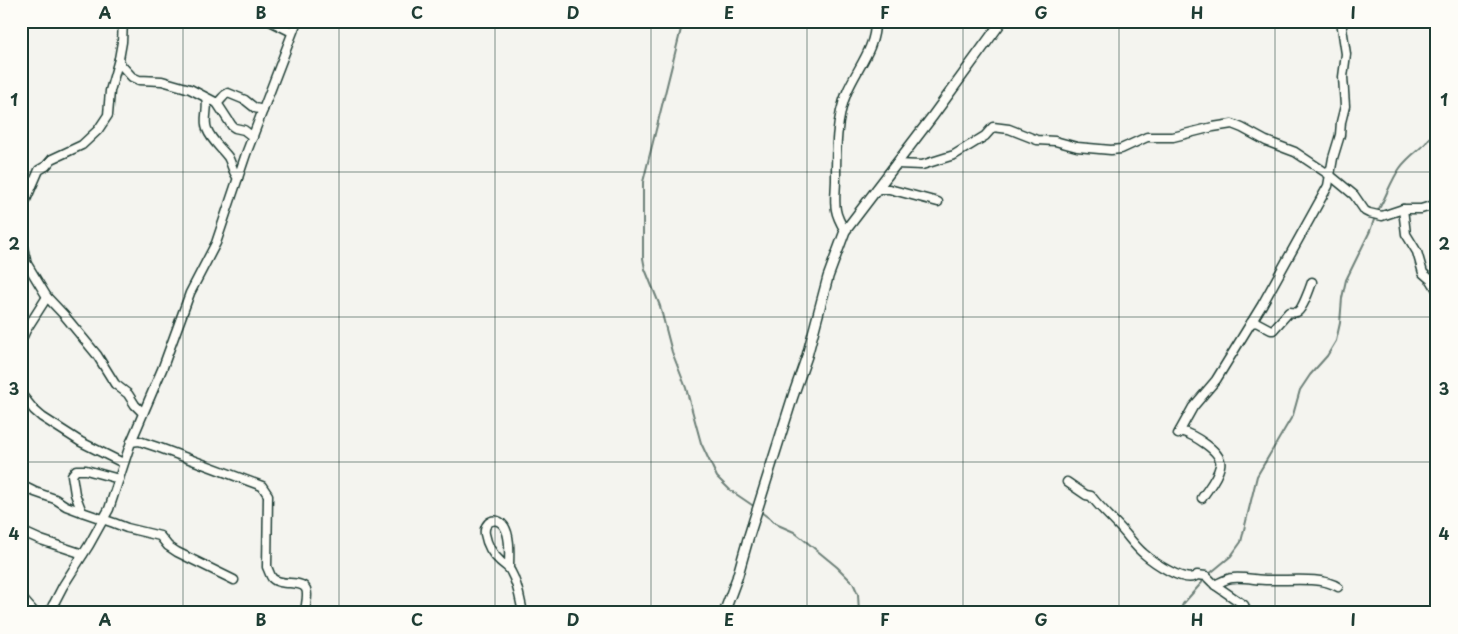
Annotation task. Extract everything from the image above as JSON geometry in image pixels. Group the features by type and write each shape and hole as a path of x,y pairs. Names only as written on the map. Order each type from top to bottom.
{"main road":[{"path":"724,613 792,396 800,379 828,277 845,230 1002,21"}],"street":[{"path":"21,206 25,202 39,170 52,159 82,145 98,130 108,114 110,91 122,42 123,21"},
{"path":"270,21 292,32"},
{"path":"62,613 51,609 104,519 123,463 164,367 190,293 216,242 253,136 297,21"},
{"path":"845,230 836,210 836,153 840,119 847,93 872,45 875,35 875,21"},
{"path":"1202,498 1213,483 1220,467 1220,461 1206,445 1187,433 1179,433 1193,407 1216,380 1251,324 1328,186 1345,106 1343,77 1346,54 1342,21"},
{"path":"119,59 121,65 134,79 162,81 190,90 218,103 232,126 244,130 253,136"},
{"path":"218,103 228,93 245,100 255,108 263,110"},
{"path":"206,98 207,130 219,148 229,158 232,170 238,178"},
{"path":"896,164 922,165 954,155 985,136 993,127 1009,129 1037,140 1055,141 1077,147 1111,150 1121,149 1147,137 1173,137 1232,124 1266,141 1295,152 1354,195 1364,211 1369,213 1382,216 1403,209 1421,209 1437,204"},
{"path":"877,189 889,189 938,202"},
{"path":"1403,209 1406,234 1417,252 1423,273 1431,280 1437,290"},
{"path":"21,239 27,264"},
{"path":"21,254 47,297 97,355 115,384 128,394 143,413"},
{"path":"1251,324 1256,322 1273,330 1290,311 1296,313 1299,311 1312,282"},
{"path":"21,341 47,297"},
{"path":"21,394 34,410 50,422 86,445 123,463"},
{"path":"131,442 139,441 160,448 262,486 268,495 267,567 274,580 289,584 301,584 305,587 307,590 305,613"},
{"path":"82,512 73,486 72,475 76,470 86,470 119,479"},
{"path":"1066,482 1086,495 1091,496 1149,558 1182,577 1205,576 1244,605 1247,613"},
{"path":"21,485 82,512 131,529 160,536 168,546 177,552 234,580"},
{"path":"509,568 509,549 506,531 503,524 493,520 485,526 484,530 489,547 493,554 509,568 516,583 523,613"},
{"path":"21,531 83,554"},
{"path":"1215,584 1233,578 1320,581 1332,583 1338,587"},
{"path":"21,597 35,613"}],"waterway":[{"path":"683,21 643,182 643,258 645,269 660,306 672,352 686,388 701,443 717,477 730,490 755,507"},
{"path":"1377,212 1400,168 1425,144 1437,128"},
{"path":"1208,575 1231,556 1241,542 1257,476 1293,415 1300,390 1327,356 1336,341 1346,280 1375,217"},
{"path":"761,512 778,525 794,532 837,567 853,583 858,594 859,613"},
{"path":"1179,613 1183,604 1205,579"}]}
